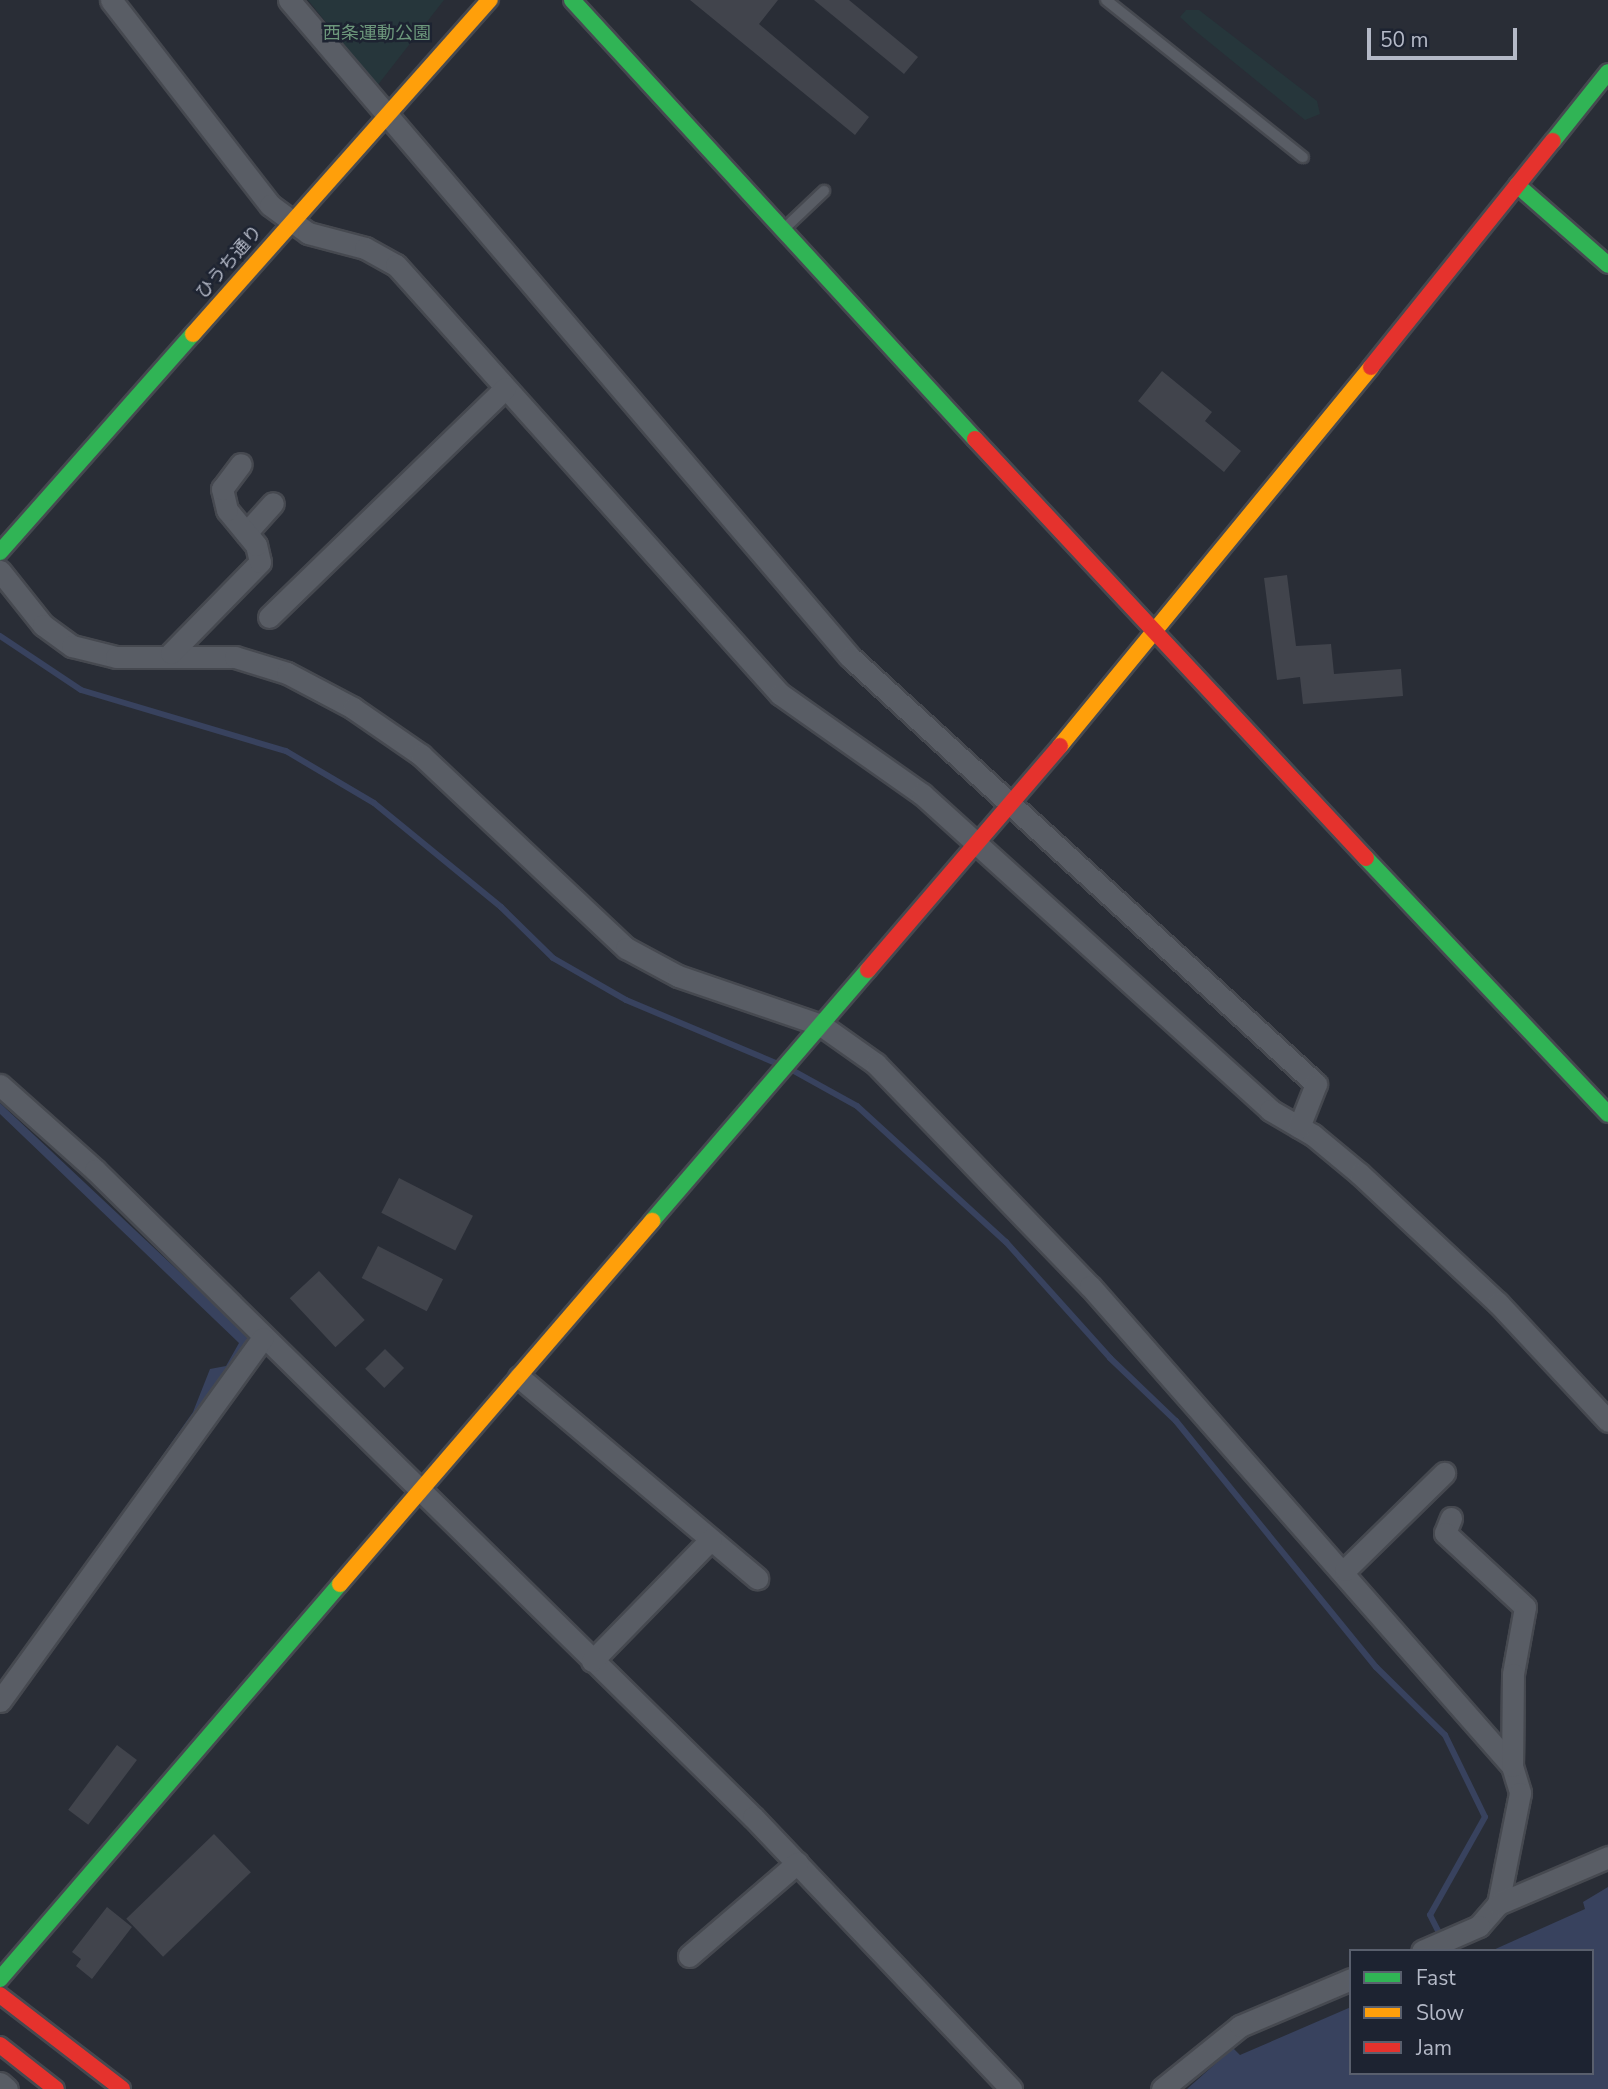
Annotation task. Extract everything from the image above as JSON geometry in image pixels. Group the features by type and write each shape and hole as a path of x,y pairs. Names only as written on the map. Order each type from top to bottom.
{"street":[{"path":"111,0 251,183 289,223 396,265 780,694 922,794 1270,1110 1299,1127 1360,1174 1498,1303 1608,1421"},
{"path":"289,0 849,657 1316,1084 1299,1127"},
{"name":"ひうち通り","path":"0,552 384,114 490,0"},
{"path":"572,0 1156,635 1608,1114"},
{"path":"0,1979 821,1025 1008,803 1156,635 1608,72"},
{"path":"1517,185 1608,265"},
{"path":"269,618 505,388"},
{"path":"171,653 253,574 260,562 246,533 227,510 222,489 242,464"},
{"path":"246,533 273,503"},
{"path":"0,571 43,625 72,646 116,657 206,653 261,663 353,708 421,755 626,948 678,976 821,1025 851,1044 901,1088 1090,1286 1345,1570 1512,1766"},
{"path":"0,1085 95,1170 263,1338 421,1489 797,1863 1011,2089"},
{"path":"0,1701 263,1338"},
{"path":"519,1377 757,1578"},
{"path":"1345,1570 1444,1473"},
{"path":"1427,1949 1479,1926 1497,1904 1520,1793 1512,1766 1513,1674 1524,1607 1445,1534 1451,1518"},
{"path":"592,1661 711,1539"},
{"path":"1497,1904 1608,1857"},
{"path":"689,1956 797,1863"},
{"path":"1162,2089 1240,2026 1349,1980"},
{"path":"0,1995 121,2089"},
{"path":"0,2045 55,2089"},
{"path":"0,2083 7,2089"}],"lane":[{"path":"1107,0 1303,157"},
{"path":"784,229 824,191"}],"green space":[{"name":"西条運動公園","path":"308,0 444,0 377,86"},
{"path":"1186,10 1199,10 1317,101 1320,114 1305,120 1180,17"}],"water":[{"path":"0,1103 252,1340 70,1587 193,1412 210,1369 226,1366 239,1343 0,1114"},
{"path":"1608,1887 1608,2089 1187,2089 1233,2048 1240,2055 1349,2008 1349,2075 1594,2075 1594,1949 1495,1949 1585,1909 1583,1902"}],"building":[{"path":"690,0 778,0 759,24 869,117 855,135"},
{"path":"814,0 849,0 918,57 904,74"},
{"path":"1162,371 1212,412 1205,421 1241,451 1224,472 1138,401"},
{"path":"1287,575 1296,646 1331,644 1334,674 1401,669 1403,696 1303,704 1300,677 1277,680 1264,578"},
{"path":"399,1178 473,1216 455,1250 381,1213"},
{"path":"378,1246 443,1279 427,1311 362,1278"},
{"path":"319,1271 365,1320 335,1347 290,1298"},
{"path":"385,1349 404,1368 384,1388 365,1369"},
{"path":"117,1745 137,1760 88,1825 68,1810"},
{"path":"214,1834 251,1872 163,1957 126,1919"},
{"path":"107,1907 132,1927 92,1979 76,1966 81,1959 72,1952"}],"waterway":[{"path":"0,636 81,690 286,751 374,803 501,907 553,958 626,1000 776,1063"},
{"path":"792,1070 857,1106 1006,1242 1110,1358 1176,1421 1376,1667 1445,1735 1485,1817 1430,1915 1441,1937"}],"traffic: fast":[{"path":"572,0 975,439"},
{"path":"1553,141 1608,72"},
{"path":"1517,185 1608,265"},
{"path":"0,552 193,334"},
{"path":"1366,858 1608,1114"},
{"path":"652,1221 868,970"},
{"path":"0,1979 340,1584"}],"traffic: slow":[{"path":"193,334 490,0"},
{"path":"1060,746 1371,367"},
{"path":"340,1584 652,1221"}],"traffic: jam":[{"path":"1371,367 1553,141"},
{"path":"975,439 1366,858"},
{"path":"868,970 1060,746"},
{"path":"0,1995 122,2089"},
{"path":"0,2045 56,2089"}]}
